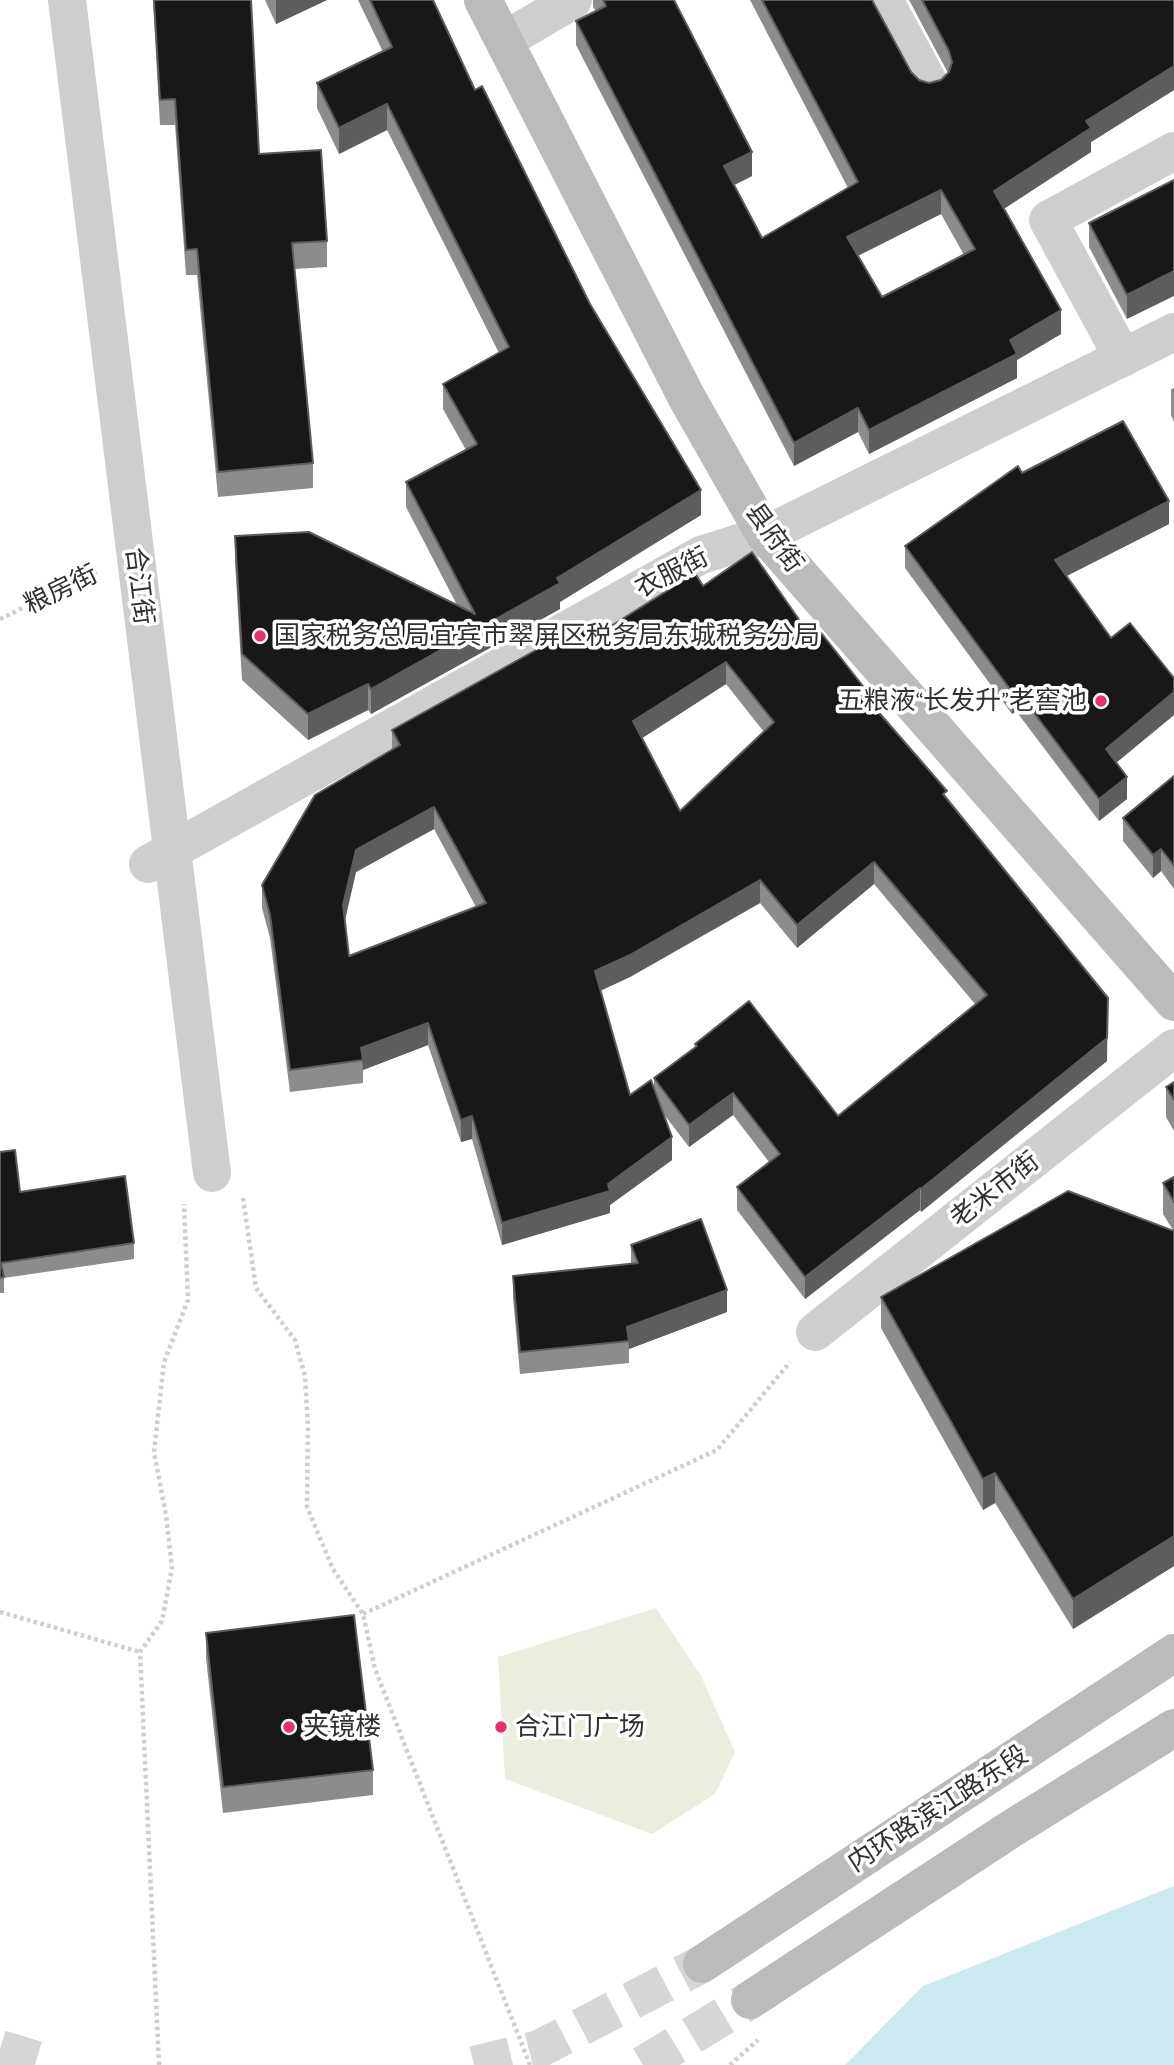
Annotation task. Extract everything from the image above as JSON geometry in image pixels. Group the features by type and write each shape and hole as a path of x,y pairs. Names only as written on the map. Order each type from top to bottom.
{"main road":[{"name":"县府街","path":"483,0 687,398 765,535 1174,1002"},
{"name":"内环路滨江路东段","path":"702,1964 1174,1653"},
{"path":"750,2000 1011,1829 1174,1728"}],"street":[{"name":"合江街","path":"67,0 135,553 160,858 212,1173"},
{"path":"505,40 573,0"},
{"path":"884,0 930,85"},
{"path":"1122,358 1048,220 1174,151"},
{"name":"衣服街","path":"160,858 701,555 765,535 1174,332"},
{"name":"老米市街","path":"816,1332 1174,1048"}],"path":[{"name":"粮房街","path":"0,619 135,553"},
{"path":"243,1195 256,1288 295,1340 305,1376 308,1426 307,1507 333,1569 363,1614 375,1669 530,2065"},
{"path":"159,2065 139,1652 162,1621 172,1568 166,1515 154,1452 164,1362 188,1300 184,1199"},
{"path":"363,1614 717,1450 816,1332"},
{"path":"0,1612 139,1652"}],"shaded area":[{"path":"656,1608 701,1676 735,1752 715,1794 652,1834 505,1779 498,1657"}],"water":[{"path":"1174,1886 1174,2065 845,2065 923,1986"}],"building":[{"path":"154,0 251,0 259,154 321,150 327,241 292,243 313,463 218,472 197,249 186,250 175,99 160,100"},
{"path":"370,0 433,0 475,90 482,86 590,304 701,490 557,578 560,583 371,689 368,684 308,714 242,654 235,536 309,532 475,614 406,482 477,444 443,384 509,347 387,104 339,128 317,83 392,47"},
{"path":"603,0 674,0 752,152 724,166 762,238 858,182 762,0 872,0 911,72 919,80 929,83 941,80 949,72 952,62 922,0 1174,0 1174,66 1086,121 1091,128 994,191 1061,310 1010,340 1017,354 869,430 858,408 794,443 576,21 606,6","holes":["941,190 975,249 882,297 847,237"]},
{"path":"1174,180 1174,271 1127,295 1089,223"},
{"path":"1123,421 1169,501 1055,560 1111,638 1130,623 1174,678 1174,692 1106,749 1127,777 1099,799 1016,689 1012,692 905,546 1018,466 1022,473"},
{"path":"752,552 807,631 815,625 866,690 862,693 947,791 943,794 1108,998 1107,1038 921,1189 805,1277 737,1187 780,1154 733,1093 689,1125 654,1078 697,1046 695,1044 749,1001 838,1116 987,995 874,862 797,925 760,880 630,955 595,971 630,1095 651,1080 672,1137 608,1184 610,1191 502,1223 472,1116 461,1120 428,1023 361,1048 363,1060 290,1070 270,915 262,885 315,795 400,745 392,730 581,625 589,640 695,573 703,586","holes":["726,662 774,722 680,811 633,721","434,807 486,903 349,956 343,905 356,850"]},
{"path":"1174,776 1174,866 1161,849 1153,855 1123,818"},
{"path":"1174,1082 1174,1100 1166,1087"},
{"path":"15,1150 20,1192 125,1176 134,1243 1,1263 4,1277 0,1278 0,1152"},
{"path":"1174,1177 1174,1202 1163,1183"},
{"path":"1068,1191 1174,1231 1174,1536 1073,1599 995,1473 983,1479 881,1297"},
{"path":"701,1219 727,1290 627,1327 629,1341 520,1352 513,1276 638,1263 631,1245"},
{"name":"夹镜楼","path":"354,1615 373,1770 223,1787 206,1633"}],"tunnel":[{"path":"474,2065 539,2049 702,1964"},
{"path":"643,2065 750,2000"},
{"path":"0,2049 53,2065"}],"place":[{"name":"国家税务总局宜宾市翠屏区税务局东城税务分局","path":"260,636"},
{"name":"五粮液“长发升”老窖池","path":"1101,701"},
{"name":"夹镜楼","path":"289,1727"},
{"name":"合江门广场","path":"501,1727"}]}
